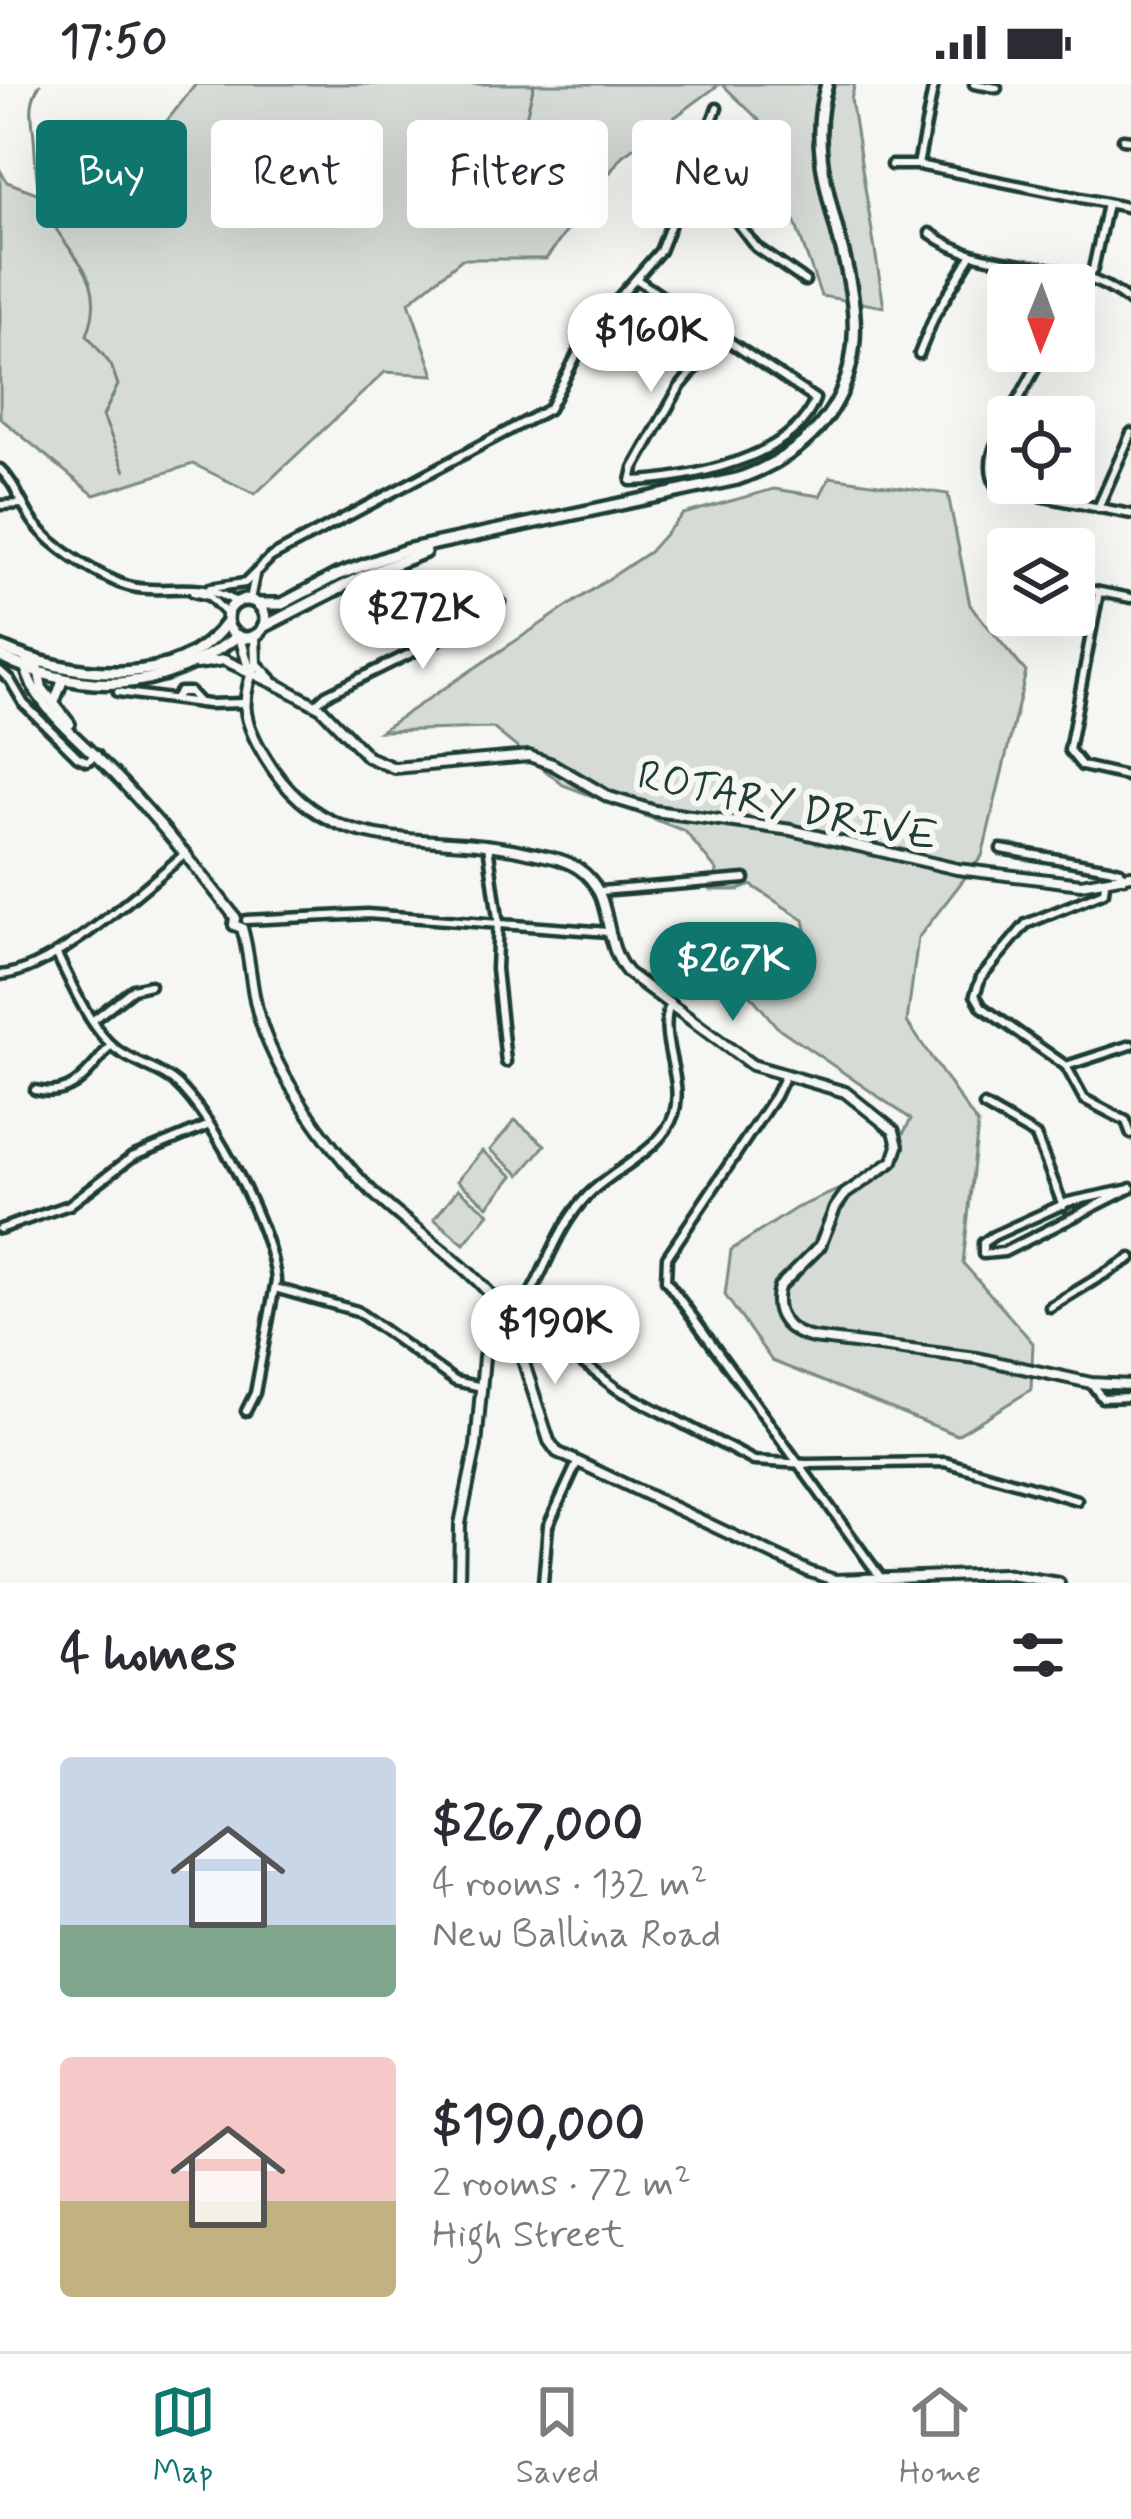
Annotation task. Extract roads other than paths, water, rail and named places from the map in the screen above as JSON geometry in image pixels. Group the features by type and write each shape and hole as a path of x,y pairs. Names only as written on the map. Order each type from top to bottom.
{"main road":[{"path":"0,651 75,670 149,668 205,646 246,602 287,602 368,562 406,550 737,479 789,454 821,425 845,382 853,356 856,319 820,152 820,116 827,84"},
{"path":"0,651 26,669 63,680 131,682 190,667 239,636 259,631 361,578 453,543"},
{"path":"246,602 264,612 259,631"},
{"path":"227,618 239,636"}],"street":[{"path":"918,165 934,84"},
{"path":"974,84 997,88"},
{"path":"712,120 717,108"},
{"path":"891,166 918,165 1131,208"},
{"path":"1093,264 1107,203"},
{"path":"0,469 48,538 116,582 142,588 245,583 271,557 549,409 588,333 636,280 671,228"},
{"path":"741,228 756,248 805,281"},
{"path":"930,233 973,254 1029,264"},
{"path":"919,354 935,315 973,254"},
{"path":"1095,278 1131,303"},
{"path":"636,280 722,337 815,399 801,424 763,452 731,463 631,481 679,388 722,337"},
{"path":"1098,508 1131,433"},
{"path":"0,505 23,504"},
{"path":"1075,504 1131,514"},
{"path":"246,602 256,571"},
{"path":"245,583 246,602"},
{"path":"172,588 209,596 227,618"},
{"path":"210,588 246,602"},
{"path":"1095,591 1131,598"},
{"path":"1099,592 1069,750 1082,766 1131,777"},
{"path":"315,705 326,695 482,618 500,602"},
{"path":"259,631 244,703 253,734 268,764 325,820 367,835 488,844 568,862 601,891 608,932 622,965 752,1064 855,1098 894,1131 898,1146 888,1167 845,1194 820,1246 784,1278 776,1298 781,1321 789,1329 814,1338 977,1358 1091,1383 1131,1385"},
{"path":"239,636 251,674"},
{"path":"20,656 38,668 42,688 81,738"},
{"name":"ROTARY DRIVE","path":"190,667 219,659 282,687 315,705 368,757 394,768 529,756 609,797 655,811 791,830 934,865 1069,883 1105,883 1127,877"},
{"name":"ROTARY DRIVE","path":"256,663 282,687"},
{"path":"26,669 35,692 186,854 235,917 234,925 340,914 608,932"},
{"path":"0,671 24,704 78,757 87,761 97,755"},
{"path":"54,703 56,688 63,680"},
{"path":"118,692 200,703 244,703"},
{"path":"488,844 506,1062"},
{"path":"1001,849 1109,868 1127,877"},
{"path":"0,975 24,970 56,953 186,854"},
{"path":"601,891 745,879"},
{"path":"1105,883 1104,892 1026,924 981,977 976,994 982,1007 1066,1066 1084,1099 1126,1121 1131,1134"},
{"path":"244,924 261,1022 325,1140 371,1191 474,1276 506,1328 516,1321 581,1202 670,1123 677,1096 667,1030 670,1004"},
{"path":"56,953 111,1046 178,1085 246,1190 273,1262 275,1288 255,1393 246,1411"},
{"path":"92,1020 133,989 150,985"},
{"path":"1066,1066 1131,1045"},
{"path":"35,1090 50,1094 70,1089 111,1046"},
{"path":"784,1075 664,1269 674,1296 881,1578"},
{"path":"984,1106 1036,1136 1064,1206 1073,1212 1088,1210"},
{"path":"0,1229 69,1205 132,1157 207,1126"},
{"path":"1130,1189 1004,1252 983,1254 983,1244 993,1236 1064,1206 1130,1189"},
{"path":"1050,1307 1131,1258"},
{"path":"275,1288 357,1311 455,1381 482,1388"},
{"path":"503,1318 533,1325 617,1389 746,1457 799,1463 945,1462 1077,1500"},
{"path":"459,1583 460,1524 476,1446 486,1348 503,1318"},
{"path":"516,1321 552,1447 577,1462 835,1580 1017,1574 1059,1583"},
{"path":"1091,1383 1102,1398 1131,1397"},
{"path":"543,1583 548,1526 577,1462"}],"waterway":[{"path":"40,84 32,110 39,193 54,227 90,282 93,314 87,335 111,365 118,385 103,416 125,471"},
{"path":"526,117 534,84"}]}
